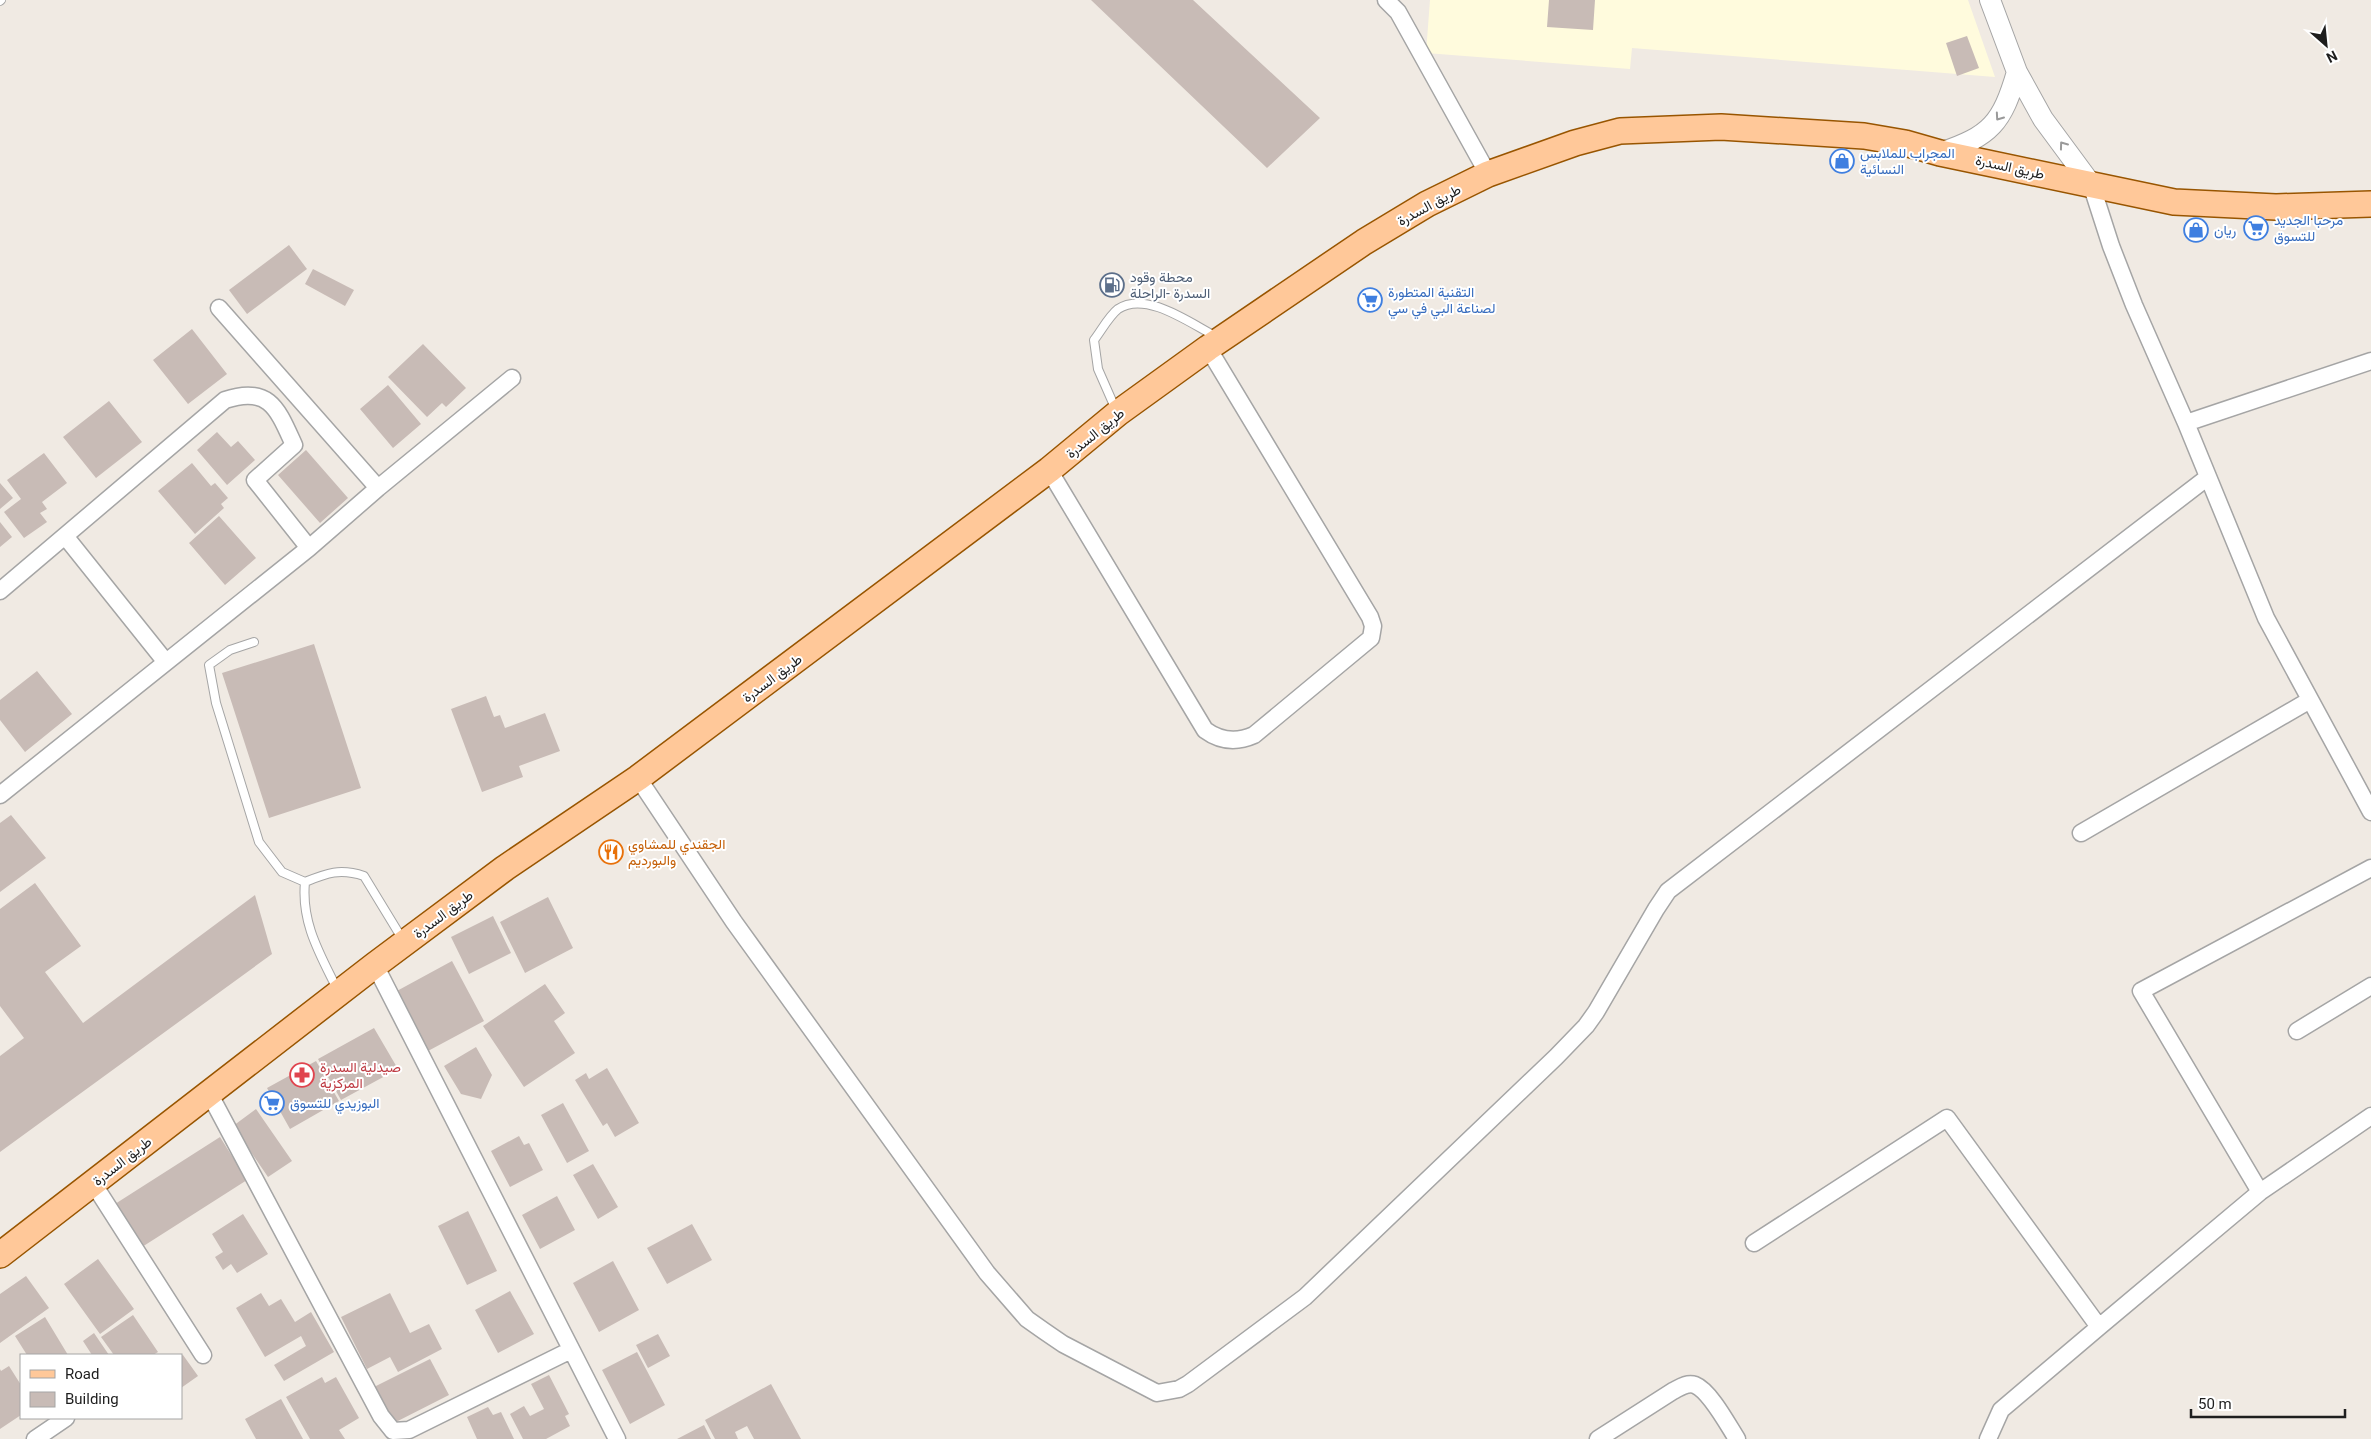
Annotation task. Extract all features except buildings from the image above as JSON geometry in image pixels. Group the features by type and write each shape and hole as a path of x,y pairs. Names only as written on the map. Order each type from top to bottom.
{"main road":[{"name":"طريق السدرة","path":"0,1255 374,965 505,868 638,778 1049,470 1118,413 1214,344 1372,238 1428,204 1488,174 1575,142 1620,131 1721,127 1864,136 1905,143 1940,153 2174,202 2276,207 2371,204"}],"street":[{"path":"1386,0 1398,12 1488,174"},
{"path":"1990,0 2017,72 2043,119 2091,184 2111,246 2134,306 2186,423 2266,618 2371,812"},
{"path":"1940,153 1970,143 1992,126 2008,104 2017,72"},
{"path":"219,308 378,488"},
{"path":"1049,470 1205,730 1215,738 1233,741 1254,735 1371,638 1373,626 1370,617 1214,344"},
{"path":"2186,423 2371,360"},
{"path":"0,794 309,548 378,488 512,378"},
{"path":"0,591 226,400 249,395 260,396 268,401 281,415 294,444 254,480 309,548"},
{"path":"638,778 734,922 986,1273 1027,1319 1063,1344 1157,1393 1166,1393 1188,1384 1305,1297 1556,1057 1586,1026 1596,1012 1656,909 1668,892 2208,477"},
{"path":"65,536 165,661"},
{"path":"2081,833 2310,700"},
{"path":"2260,1192 2141,991 2371,868"},
{"path":"374,965 617,1439"},
{"path":"2297,1031 2371,986"},
{"path":"209,1092 389,1428 397,1432 409,1430 571,1350"},
{"path":"1988,1439 2001,1410 2099,1327 2260,1192 2371,1116"},
{"path":"1754,1243 1947,1118 2099,1327"},
{"path":"93,1183 203,1355"},
{"path":"1598,1439 1673,1391 1685,1385 1694,1384 1705,1391 1737,1439"},
{"path":"35,1439 65,1419"}],"lane":[{"path":"1118,413 1098,369 1094,340 1117,310 1134,302 1146,303 1160,308 1214,344"},
{"path":"254,642 230,650 209,665 216,703 259,842 282,872 305,882 328,872 351,871 364,876 405,943"},
{"path":"305,882 303,901 306,919 316,946 339,993"}],"shaded area":[{"path":"1430,0 1968,0 1995,77 1632,48 1630,69 1426,53"}],"place":[{"name":"المجراب للملابس النسائية","path":"1842,161"},
{"name":"مرحبا الجديد للتسوق","path":"2256,228"},
{"name":"ريان","path":"2196,230"},
{"name":"محطة وقود السدرة -الراحلة","path":"1112,285"},
{"name":"التقنية المتطورة لصناعة البي في سي","path":"1370,300"},
{"name":"الجقندي للمشاوي والبورديم","path":"611,852"},
{"name":"صيدلية السدرة المركزية","path":"302,1075"},
{"name":"البوزيدي للتسوق","path":"272,1103"}]}
